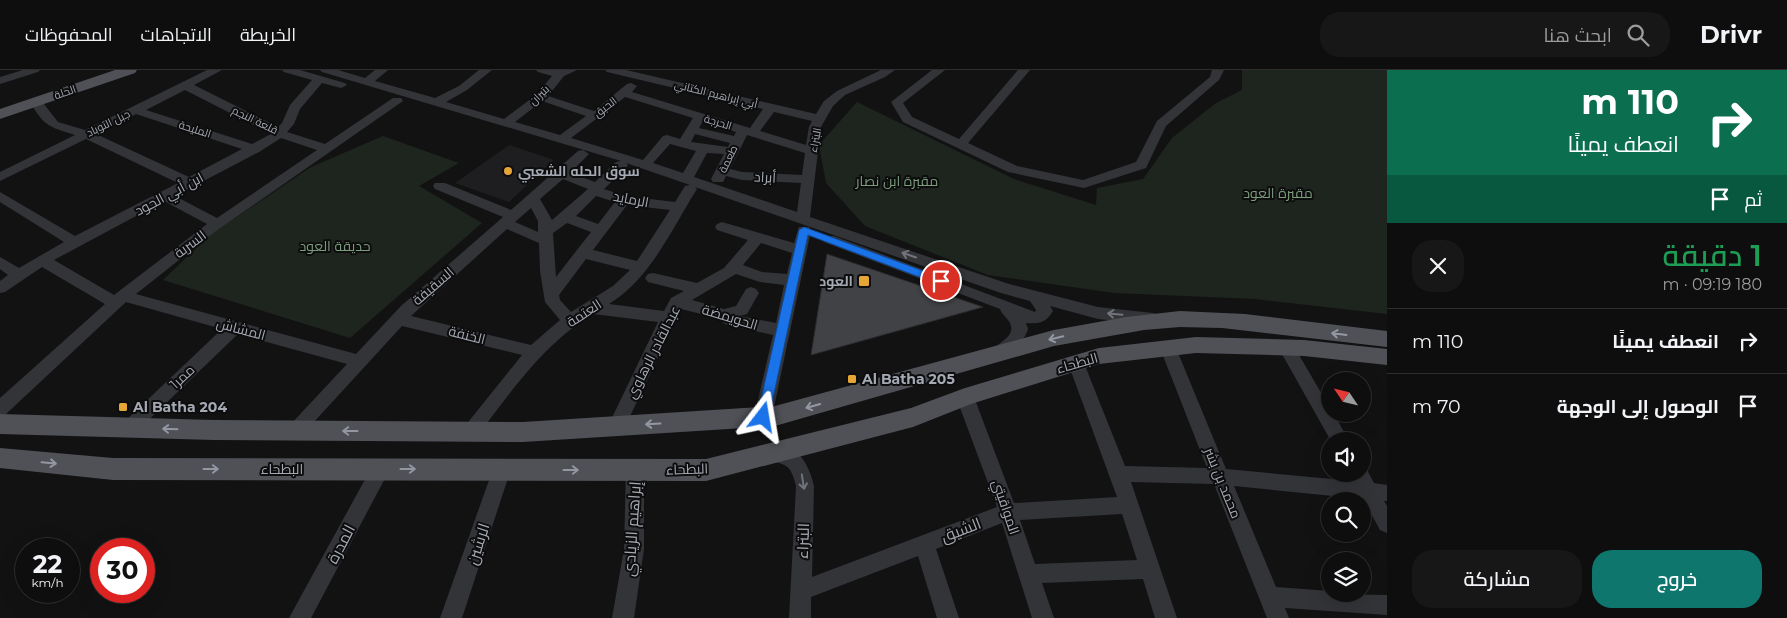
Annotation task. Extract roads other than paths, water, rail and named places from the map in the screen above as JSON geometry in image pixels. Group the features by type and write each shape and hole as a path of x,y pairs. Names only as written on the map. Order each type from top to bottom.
{"main road":[{"name":"الحلة","path":"0,106 111,70"},
{"name":"الحلة","path":"0,114 130,70"},
{"name":"البطحاء","path":"0,424 129,428 523,432 775,416 1080,332 1163,320 1197,319 1387,339"},
{"name":"البطحاء","path":"0,458 113,469 706,470 913,417 966,397 1099,356 1196,345 1286,347 1387,357"}],"street":[{"path":"0,81 13,73 34,70"},
{"name":"جبل التوباد","path":"0,177 216,70"},
{"path":"288,70 367,82 507,122 644,165 688,184 803,225 1006,288 1098,313 1163,320"},
{"path":"367,82 382,70"},
{"path":"437,102 463,88 486,70"},
{"path":"542,70 566,72"},
{"name":"أبي إبراهيم الكتاني","path":"611,70 641,73 724,110 771,107 820,119"},
{"name":"البتراء","path":"763,417 800,250 816,127 828,104 841,93 881,76 889,70"},
{"path":"939,70 896,102 907,119 1013,169 1084,184 1141,164 1161,124 1215,78 1218,70"},
{"path":"962,144 1024,70"},
{"name":"بتيران","path":"507,122 540,97 566,72"},
{"name":"الحبق","path":"562,139 624,93 634,84 641,73"},
{"path":"323,75 397,101 621,166 688,184 714,188 1015,308 1026,318 1039,318 1045,311 1034,295"},
{"name":"ابن أبي الجود","path":"0,288 42,260 255,149 279,133 288,124 294,108 323,75"},
{"name":"قلعة النجم","path":"185,85 279,133 327,149"},
{"name":"الحرجة","path":"624,93 700,117 724,110 741,139 812,151"},
{"path":"540,97 595,115"},
{"name":"السربة","path":"0,409 119,299 218,224 397,101"},
{"path":"36,102 54,125 85,134 190,183"},
{"name":"طعمة","path":"714,188 741,139 771,107"},
{"name":"المليحة","path":"135,110 255,149"},
{"path":"683,144 700,117"},
{"path":"692,130 741,139"},
{"path":"644,165 668,139 703,149 741,139"},
{"name":"العتمة","path":"471,431 535,352 552,334 604,300 636,273 678,207 703,149"},
{"name":"السقيفة","path":"296,430 399,319 583,154"},
{"path":"545,236 621,166"},
{"name":"أبراد","path":"722,171 742,176 808,179"},
{"name":"الرمايد","path":"561,174 594,186 596,191 624,200 678,207"},
{"path":"440,186 545,236"},
{"path":"0,196 75,243"},
{"path":"165,196 218,224"},
{"path":"533,199 545,221 547,271 553,302 570,321"},
{"path":"552,293 624,200"},
{"path":"566,217 601,231"},
{"path":"722,227 800,250"},
{"name":"عبدالقادر الرهاوي","path":"617,426 676,302 729,272 758,237"},
{"path":"583,253 640,267"},
{"name":"المشاش","path":"42,260 119,299 235,327 360,361"},
{"path":"0,262 19,275"},
{"path":"734,267 760,277 793,280"},
{"path":"653,278 700,289"},
{"path":"722,315 741,310 751,293"},
{"path":"993,300 1008,311 1020,324 1018,337 996,354"},
{"name":"الحويمضة","path":"676,302 718,312 727,319 783,331"},
{"path":"592,308 669,318"},
{"name":"الخنفة","path":"399,319 535,352"},
{"name":"ممر1","path":"129,428 235,327"},
{"path":"1286,347 1335,432"},
{"name":"محمد بن بشر","path":"1168,348 1278,618"},
{"path":"1076,363 1119,474 1166,618"},
{"name":"المواقيتي","path":"966,397 1008,512 1043,618"},
{"name":"البتراء","path":"772,453 785,454 794,459 801,468 805,486 800,618"},
{"name":"المدرة","path":"300,618 381,469"},
{"name":"الرشين","path":"451,618 502,470"},
{"name":"إبراهيم الزيادي","path":"623,618 634,549 635,470"},
{"path":"1119,474 1220,476 1378,492"},
{"path":"1367,482 1378,492 1387,524"},
{"name":"الشيق","path":"801,591 1008,512 1129,506"},
{"path":"924,544 948,618"},
{"path":"1028,574 1150,569"},
{"path":"1269,597 1387,605"}],"place":[{"name":"سوق الحله الشعبي","path":"508,171"},
{"name":"العود","path":"864,281"},
{"name":"Al Batha 205","path":"852,379"},
{"name":"Al Batha 204","path":"123,407"}],"park label":[{"name":"مقبرة ابن نصار","path":"897,181"},
{"name":"مقبرة العود","path":"1278,193"},
{"name":"حديقة العود","path":"335,246"}]}
